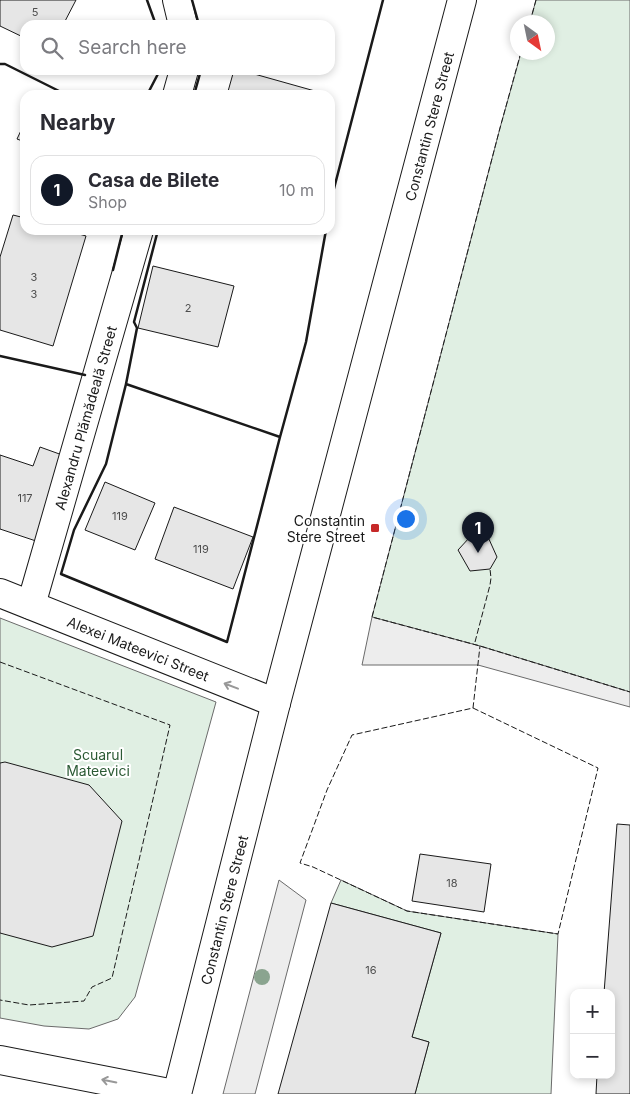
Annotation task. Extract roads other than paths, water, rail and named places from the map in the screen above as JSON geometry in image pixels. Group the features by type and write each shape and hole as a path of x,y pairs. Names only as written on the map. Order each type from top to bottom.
{"main road":[{"path":"177,0 182,20"},
{"name":"Constantin Stere Street","path":"176,1094 276,703 462,0"},
{"path":"178,90 183,75"},
{"name":"Alexandru Plămădeală Street","path":"31,605 138,235"},
{"name":"Alexei Mateevici Street","path":"0,593 276,703"},
{"path":"0,1060 176,1094"}],"place":[{"name":"Constantin Stere Street","path":"375,528"},
{"name":"Casa de Bilete","path":"478,553"}],"park label":[{"name":"Scuarul Mateevici","path":"98,762"}]}
